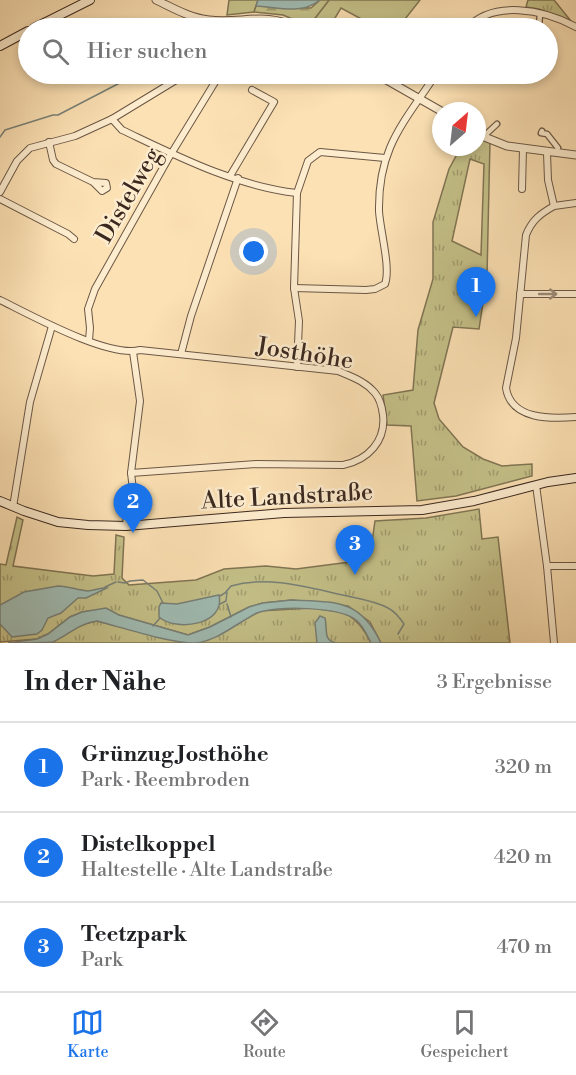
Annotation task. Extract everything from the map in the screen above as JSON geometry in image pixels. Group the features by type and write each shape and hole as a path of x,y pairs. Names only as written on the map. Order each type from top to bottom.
{"main road":[{"path":"54,18 90,0"},
{"path":"0,46 18,36"},
{"name":"Alte Landstraße","path":"0,501 58,522 130,526 284,513 422,510 576,478"}],"street":[{"path":"156,0 196,18"},
{"path":"522,8 525,0"},
{"path":"476,18 499,8 540,11 556,18"},
{"path":"540,11 540,18"},
{"path":"558,19 576,27"},
{"path":"0,192 23,152 49,142 75,136 112,119 170,84"},
{"name":"Distelweg","path":"88,340 90,328 88,309 95,289 214,84"},
{"path":"394,84 432,105"},
{"path":"294,288 366,290 385,284 387,273 379,211 385,158 393,139 429,84"},
{"path":"230,176 274,102 252,90"},
{"path":"112,119 122,130 172,153 230,176 283,192 297,193"},
{"path":"486,131 497,124"},
{"path":"542,131 541,133 547,134 558,148"},
{"path":"486,138 500,144 523,149 576,155"},
{"path":"49,142 56,164 93,182"},
{"path":"522,189 523,149"},
{"path":"297,367 299,321 294,288 297,193 308,160 315,154 340,153 385,158"},
{"path":"547,153 548,180 554,206"},
{"path":"181,354 191,316 238,178"},
{"path":"0,199 74,239"},
{"path":"576,203 554,206 540,214 530,224 526,235 516,338 506,388 507,395 515,406 526,413 553,419 576,417"},
{"path":"520,294 576,294"},
{"name":"Josthöhe","path":"0,300 52,326 107,348 338,371 363,381 376,394 382,408 384,424 378,443 369,454 354,463 343,465 256,464 131,473"},
{"path":"14,507 30,402 52,326"},
{"path":"130,526 128,497 140,401 133,352"},
{"path":"536,485 554,643"},
{"path":"547,566 576,566"}],"green space":[{"path":"229,0 258,0 254,12 227,15"},
{"path":"320,0 329,0 315,18 290,18 254,12 256,6 311,8"},
{"path":"329,0 420,0 406,18 360,18 341,8 335,18 315,18"},
{"path":"528,0 554,0 571,21 539,9 526,7"},
{"path":"486,139 490,141 487,276 479,329 453,327 434,403 439,419 463,447 483,459 502,466 532,464 532,476 456,496 417,501 411,426 387,425 383,395 413,390 418,330 433,279 433,222 449,169 456,156 486,156","holes":["470,159 484,164 481,255 452,241"]},
{"path":"479,509 482,539 498,537 510,643 381,643 370,622 348,606 292,600 249,607 210,627 188,635 101,610 82,612 70,617 48,634 37,639 0,642 0,564 6,565 17,517 23,520 13,566 93,576 114,574 116,535 124,537 122,578 129,585 196,580 224,569 266,566 296,569 350,562 371,549 375,521 426,518"},
{"path":"310,608 340,612 354,619 371,643 197,643 218,635 260,611"},
{"path":"97,621 185,643 50,643 78,627"}],"water":[{"path":"258,0 320,0 313,5 290,9 256,6"},
{"path":"58,586 87,591 107,588 86,598 78,598 61,613 48,618 42,630 37,634 12,637 0,624 0,605 24,592"},
{"path":"219,595 219,605 215,613 198,623 177,624 159,617 161,603 177,604"},
{"path":"292,600 322,601 345,606 364,618 381,643 371,643 361,625 348,616 323,610 292,608 257,613 212,639 195,643 160,638 97,621 79,627 53,642 8,643 37,639 48,634 70,617 82,612 106,608 119,615 188,635 210,627 249,607"},
{"path":"320,616 325,618 330,640 338,643 317,643 315,623"}],"waterway":[{"path":"0,137 5,130 58,115 118,84"},
{"path":"118,582 143,580 157,591 163,603"},
{"path":"105,587 116,582"},
{"path":"220,596 231,586 275,582 368,600 388,608 397,615 404,624 398,634"},
{"path":"220,604 226,601 227,592"},
{"path":"227,604 231,617"},
{"path":"153,626 160,618"}],"place":[{"name":"Grünzug Josthöhe","path":"476,317"},
{"name":"Distelkoppel","path":"133,533"},
{"name":"Teetzpark","path":"355,575"}]}
